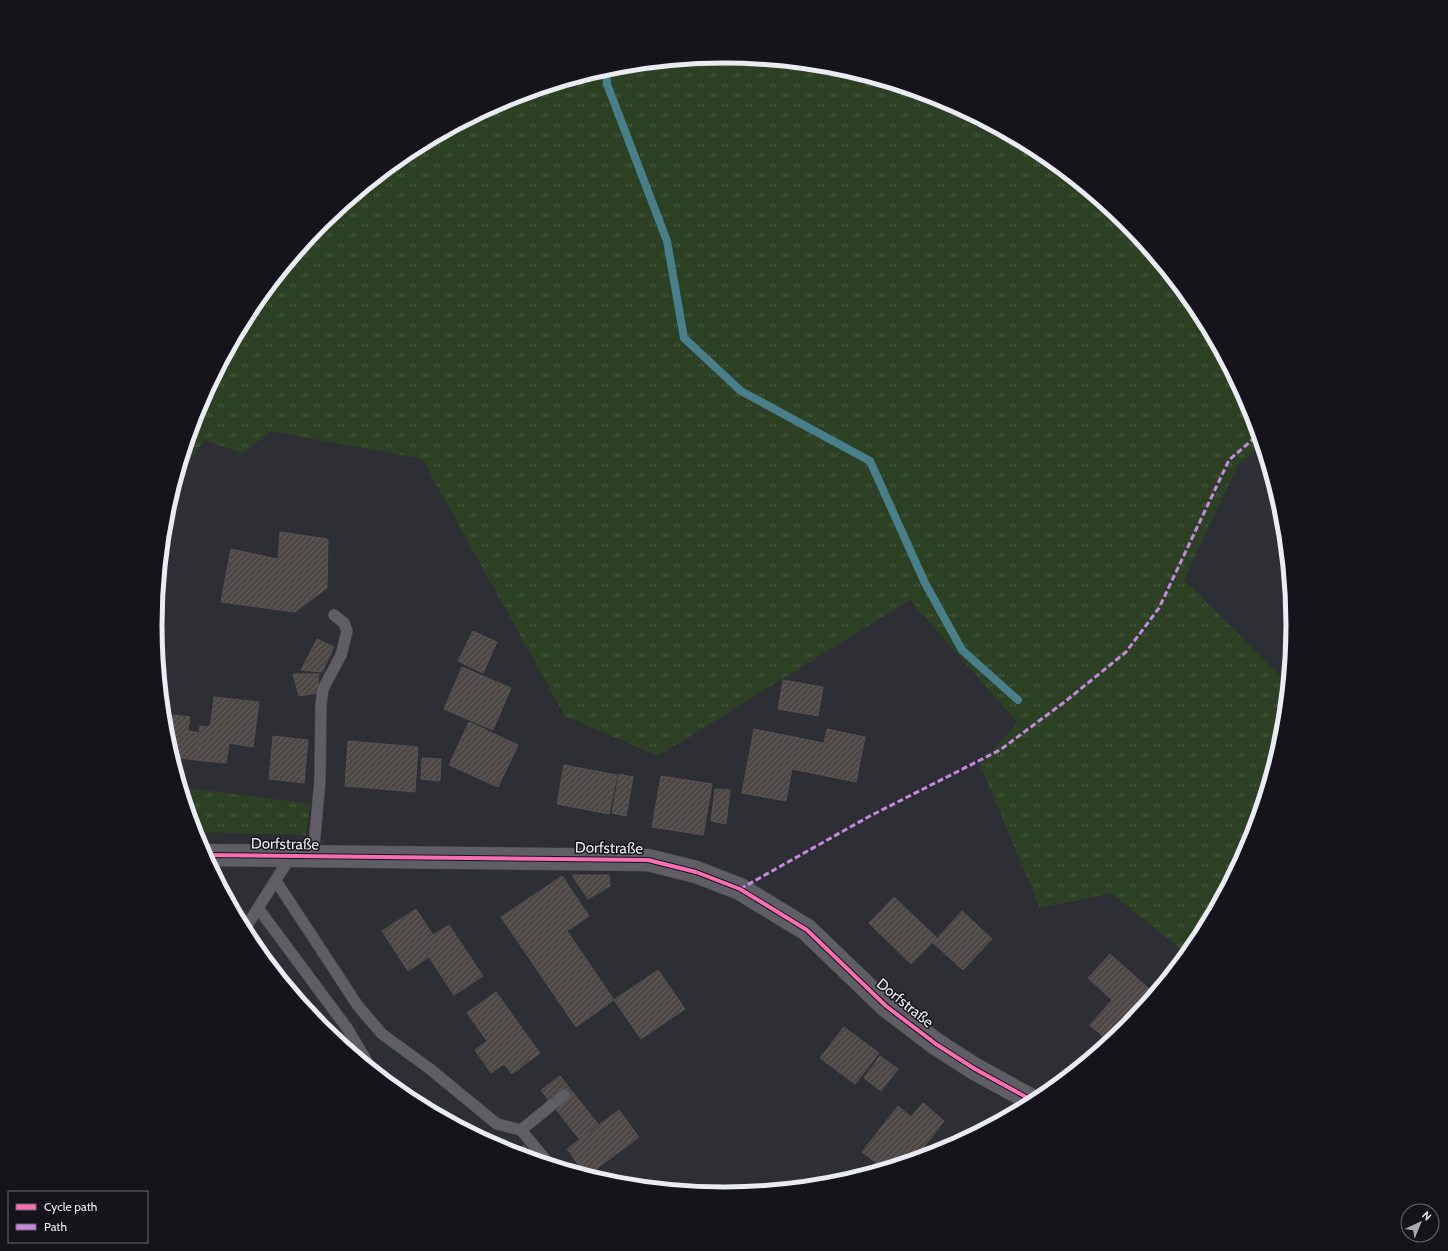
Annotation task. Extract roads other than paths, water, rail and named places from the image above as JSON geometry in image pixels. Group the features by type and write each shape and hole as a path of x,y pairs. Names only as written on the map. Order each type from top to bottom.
{"street":[{"name":"Dorfstraße","path":"210,854 313,857 648,860 696,872 740,889 807,930 886,1006 936,1044 975,1069 1028,1098"}],"lane":[{"path":"313,857 320,780 321,706 323,689 341,655 347,631 344,624 334,615"},
{"path":"248,924 291,856"},
{"path":"276,881 358,1006 382,1034 430,1069 497,1124 520,1130 544,1158"},
{"path":"258,908 347,1028 365,1058"},
{"path":"520,1130 564,1095"}],"waterway":[{"path":"606,76 607,84 667,241 684,338 741,391 870,461 925,583 962,650 1018,700"}]}
